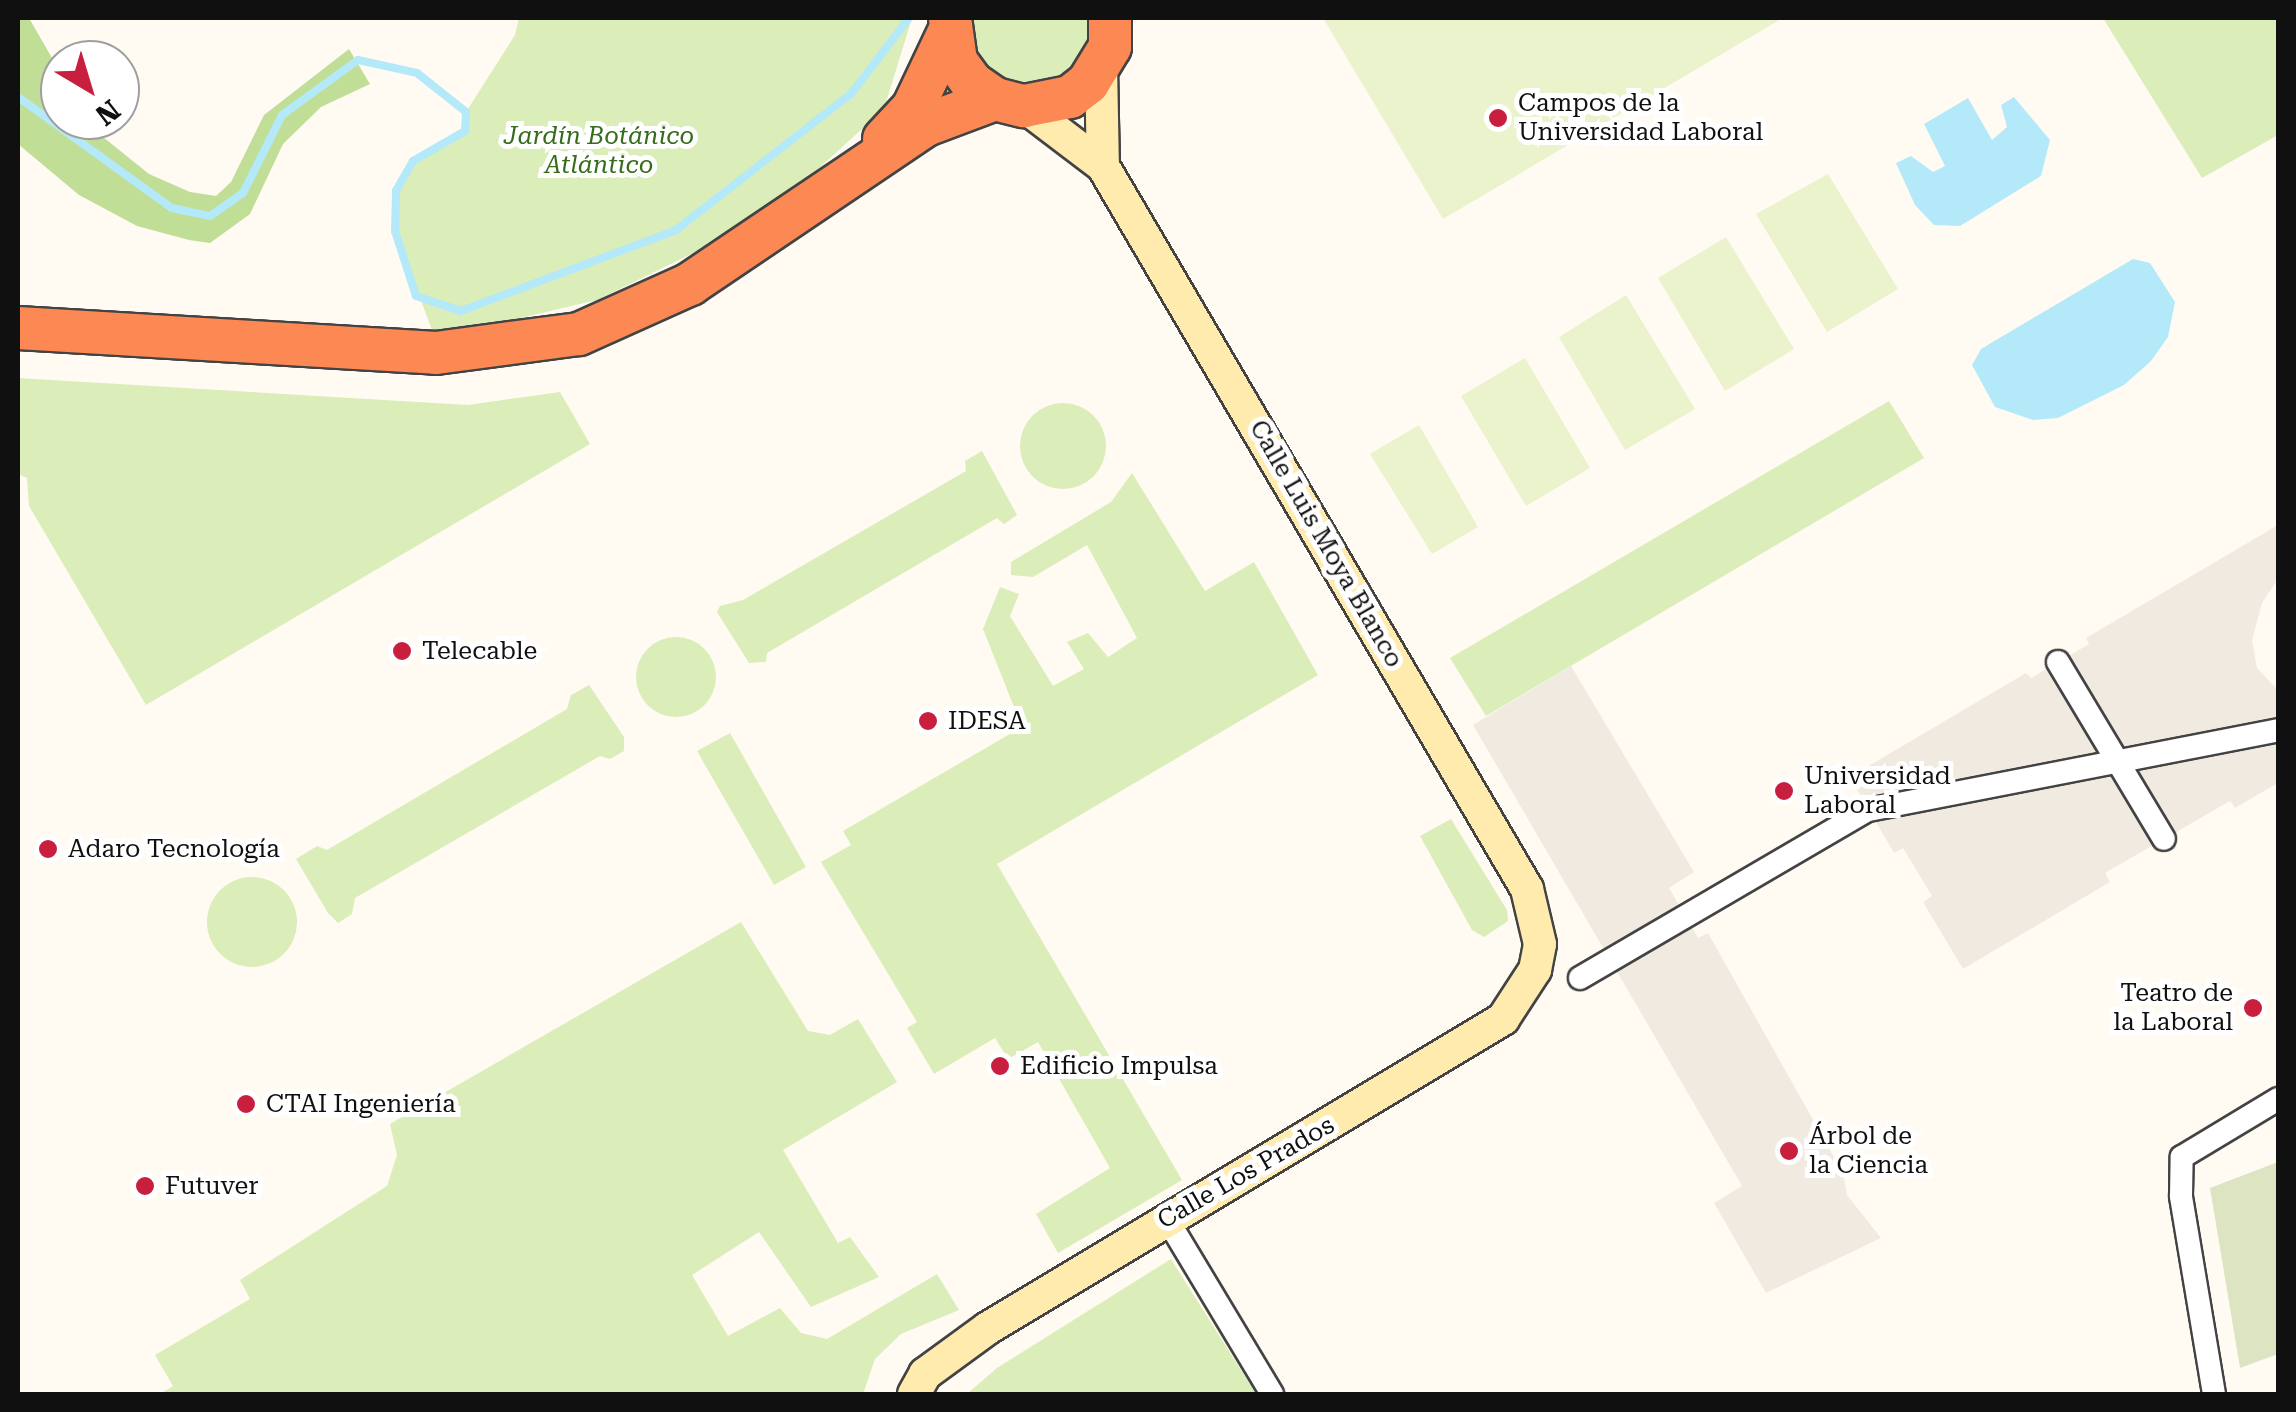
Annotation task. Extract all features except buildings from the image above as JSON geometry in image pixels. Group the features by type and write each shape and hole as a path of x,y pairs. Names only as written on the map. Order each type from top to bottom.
{"highway":[{"path":"949,26 956,61 1009,102"},
{"path":"852,173 913,108 949,26"},
{"path":"18,328 436,353 508,348 579,334 690,284 926,126 1009,102 1070,97 1113,33"}],"street":[{"name":"Calle Luis Moya Blanco","path":"1103,166 1113,33"},
{"name":"Calle Luis Moya Blanco","path":"1009,102 1103,166 1465,781 1526,889 1540,927"},
{"path":"2058,662 2164,839"},
{"path":"1580,978 1684,913 1868,810 2278,730"},
{"name":"Calle Los Prados","path":"914,1394 926,1374 988,1328 1504,1019 1535,970 1540,927"},
{"path":"2214,1394 2181,1196 2182,1157 2278,1100"},
{"path":"1168,1219 1272,1394"}],"green space":[{"path":"18,18 29,18 42,40 40,140 107,140 149,174 190,192 216,196 231,182 264,115 349,49 370,84 321,107 283,144 250,214 210,243 137,226 79,195 18,144"},
{"name":"Jardín Botánico Atlántico","path":"519,18 912,18 884,109 818,169 724,238 597,300 435,338 395,231 396,191 413,161 465,131 466,112 515,35"},
{"path":"950,18 1110,18 1101,66 995,99"},
{"name":"Campos de la Universidad Laboral","path":"1323,18 1783,18 1443,219"},
{"path":"2103,18 2278,18 2278,135 2202,178"},
{"path":"1828,174 1898,289 1827,332 1756,214"},
{"path":"1726,237 1794,349 1725,391 1658,278"},
{"path":"1626,295 1695,409 1625,450 1559,337"},
{"path":"1525,358 1590,468 1526,506 1461,396"},
{"path":"18,378 468,405 560,392 590,444 146,705 29,506 27,478 18,474"},
{"path":"1889,401 1924,458 1486,716 1450,658"},
{"path":"1063,403 1093,416 1106,446 1093,476 1063,489 1033,476 1020,446 1033,416"},
{"path":"1419,425 1478,527 1432,554 1370,454"},
{"path":"982,451 1017,515 1004,524 997,518 767,653 766,662 749,663 717,612 720,606 743,600 966,471 965,461"},
{"path":"1132,473 1205,591 1254,562 1318,675 997,864 1182,1180 1058,1253 1036,1214 1110,1168 1038,1042 1008,1059 995,1038 934,1074 907,1028 917,1022 821,862 851,845 843,831 1022,727 983,629 1000,587 1019,594 1010,616 1053,686 1084,669 1067,642 1088,633 1108,657 1137,638 1087,545 1033,577 1011,575 1011,562 1111,502"},
{"path":"668,637 684,637 705,648 716,677 705,706 684,717 668,717 654,711 642,699 636,685 636,669 642,655 654,643"},
{"path":"589,685 624,737 624,751 610,759 600,756 355,898 352,914 338,923 328,913 296,859 317,846 327,850 567,709 571,695"},
{"path":"730,733 806,867 774,885 697,751"},
{"path":"1451,819 1507,910 1508,921 1484,937 1472,930 1420,836"},
{"path":"252,877 284,890 297,922 284,954 252,967 220,954 207,922 220,890"},
{"path":"741,922 808,1031 830,1035 858,1019 897,1082 783,1150 838,1243 850,1237 879,1277 811,1307 759,1232 692,1275 728,1336 780,1308 801,1333 827,1339 937,1274 959,1310 901,1334 875,1359 863,1394 160,1394 173,1386 155,1355 250,1299 240,1280 387,1186 397,1155 390,1124"},
{"path":"2278,1162 2278,1354 2240,1368 2210,1188"},
{"path":"1171,1259 1256,1394 967,1394 997,1368"}],"shaded area":[{"path":"2278,525 2278,579 2262,603 2252,640 2257,668 2278,690 2278,783 2235,808 2230,801 2105,873 2110,882 1963,969 1923,902 1932,896 1903,848 1894,853 1850,777 2026,673 2031,678 2089,644 2086,638"},
{"path":"1571,666 1694,872 1669,888 1698,938 1708,933 1843,1173 1847,1195 1881,1238 1766,1293 1714,1203 1742,1186 1473,725"}],"water":[{"path":"2014,97 2050,140 2041,176 1960,226 1934,225 1915,205 1896,163 1911,156 1933,172 1945,166 1924,124 1968,98 1992,140 2007,127 2001,105"},
{"path":"2133,259 2150,263 2175,302 2168,337 2151,361 2124,385 2058,418 2033,420 1995,407 1972,365 1981,349"}],"waterway":[{"path":"18,97 172,208 210,216 243,193 282,115 358,60 417,73 466,112 465,131 413,161 396,191 395,231 416,296 461,311 676,230 851,94 909,18"}],"place":[{"name":"Campos de la Universidad Laboral","path":"1498,118"},
{"name":"Telecable","path":"402,651"},
{"name":"IDESA","path":"928,721"},
{"name":"Universidad Laboral","path":"1784,791"},
{"name":"Adaro Tecnología","path":"48,849"},
{"name":"Teatro de la Laboral","path":"2253,1008"},
{"name":"Edificio Impulsa","path":"1000,1066"},
{"name":"CTAI Ingeniería","path":"246,1104"},
{"name":"Árbol de la Ciencia","path":"1789,1151"},
{"name":"Futuver","path":"145,1186"}]}
